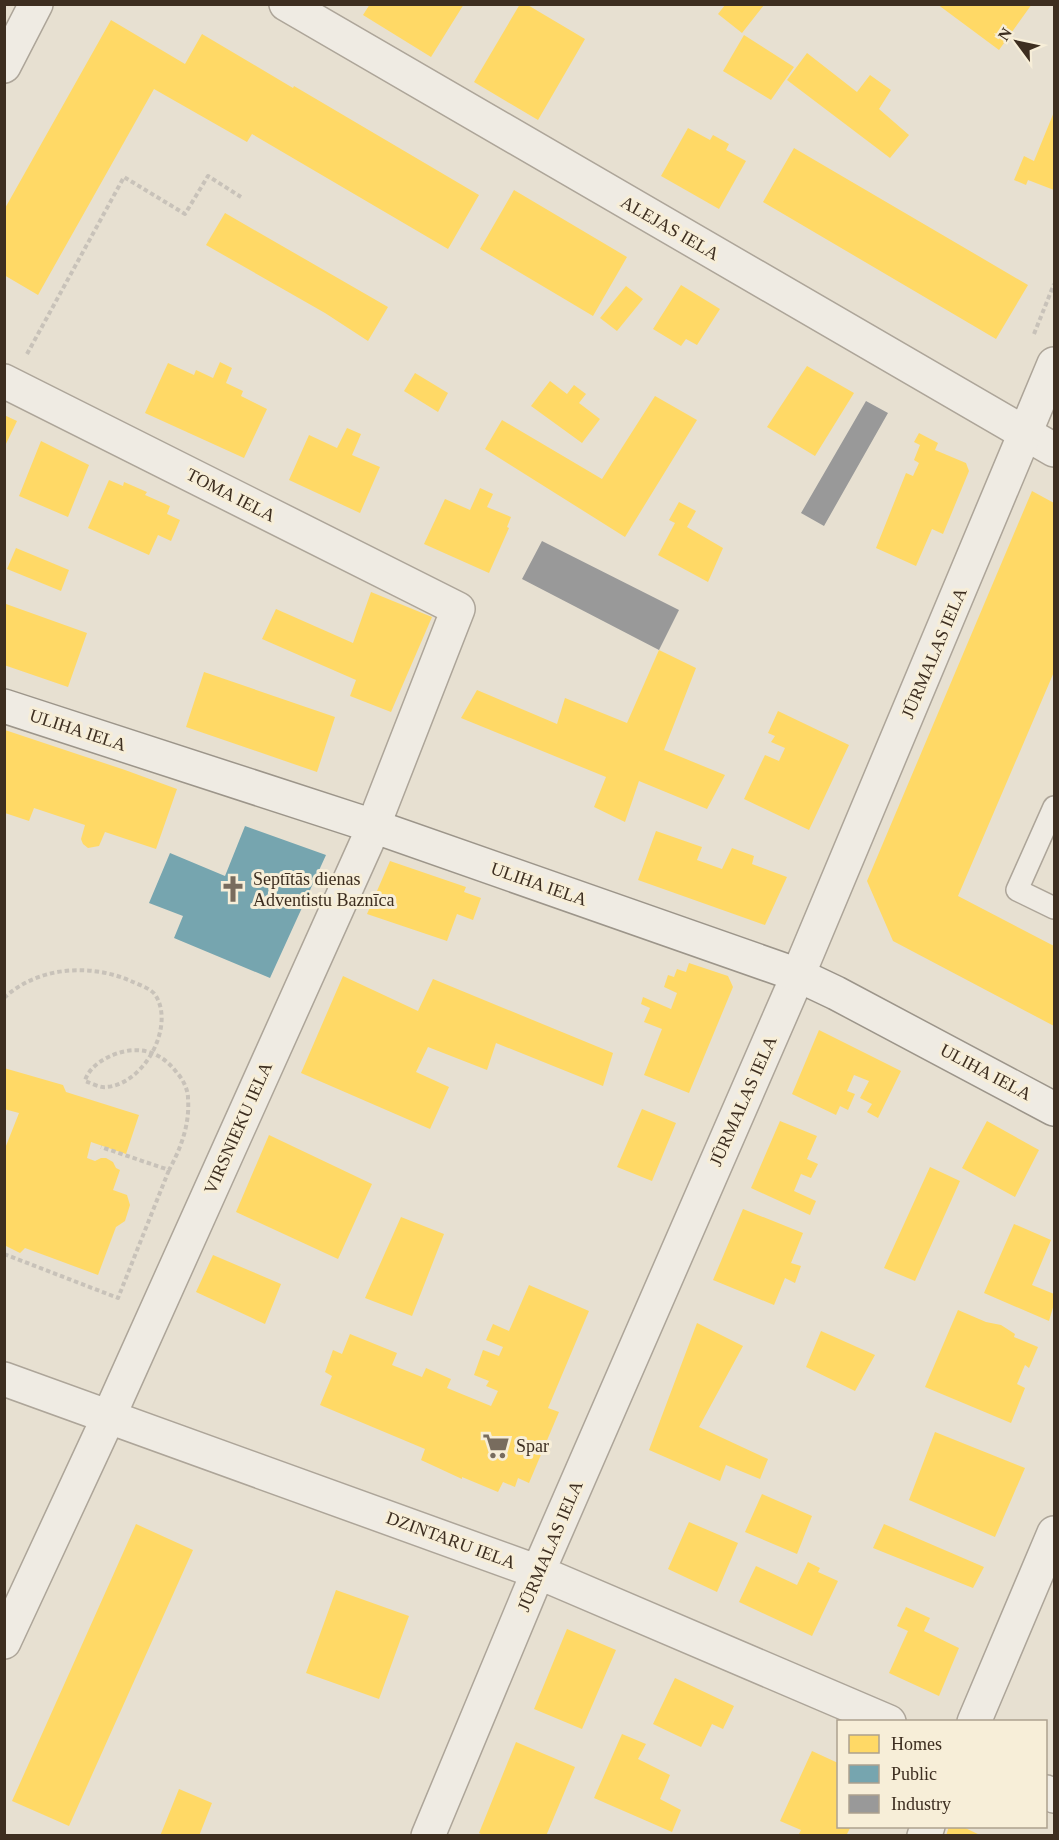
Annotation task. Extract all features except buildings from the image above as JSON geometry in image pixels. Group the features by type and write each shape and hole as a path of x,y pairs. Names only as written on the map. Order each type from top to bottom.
{"street":[{"path":"4,66 36,4"},
{"name":"ALEJAS IELA","path":"286,4 1054,450"},
{"name":"JŪRMALAS IELA","path":"428,1836 538,1572 798,975 1054,364"},
{"name":"TOMA IELA","path":"8,382 458,609"},
{"name":"VIRSNIEKU IELA","path":"4,1642 109,1416 373,826 458,609"},
{"name":"ULIHA IELA","path":"4,706 373,826 798,975 1054,1109"},
{"name":"DZINTARU IELA","path":"4,1379 538,1572 884,1720"},
{"path":"975,1720 1054,1533"}],"lane":[{"path":"1054,807 1017,890 1054,908"}],"path":[{"path":"8,382 124,177 185,214 208,176 241,197"},
{"path":"4,998 35,978 66,970 114,973 154,993 161,1007 163,1021 159,1040 152,1052 147,1060 132,1076 114,1085 105,1088 85,1081 86,1076 99,1063 116,1053 142,1050 152,1052 170,1064 182,1078 188,1096 188,1117 180,1148 118,1298 5,1255"},
{"path":"101,1147 169,1170"}],"place":[{"name":"Septītās dienas Adventistu Baznīca","path":"233,889"},
{"name":"Spar","path":"496,1446"}]}
